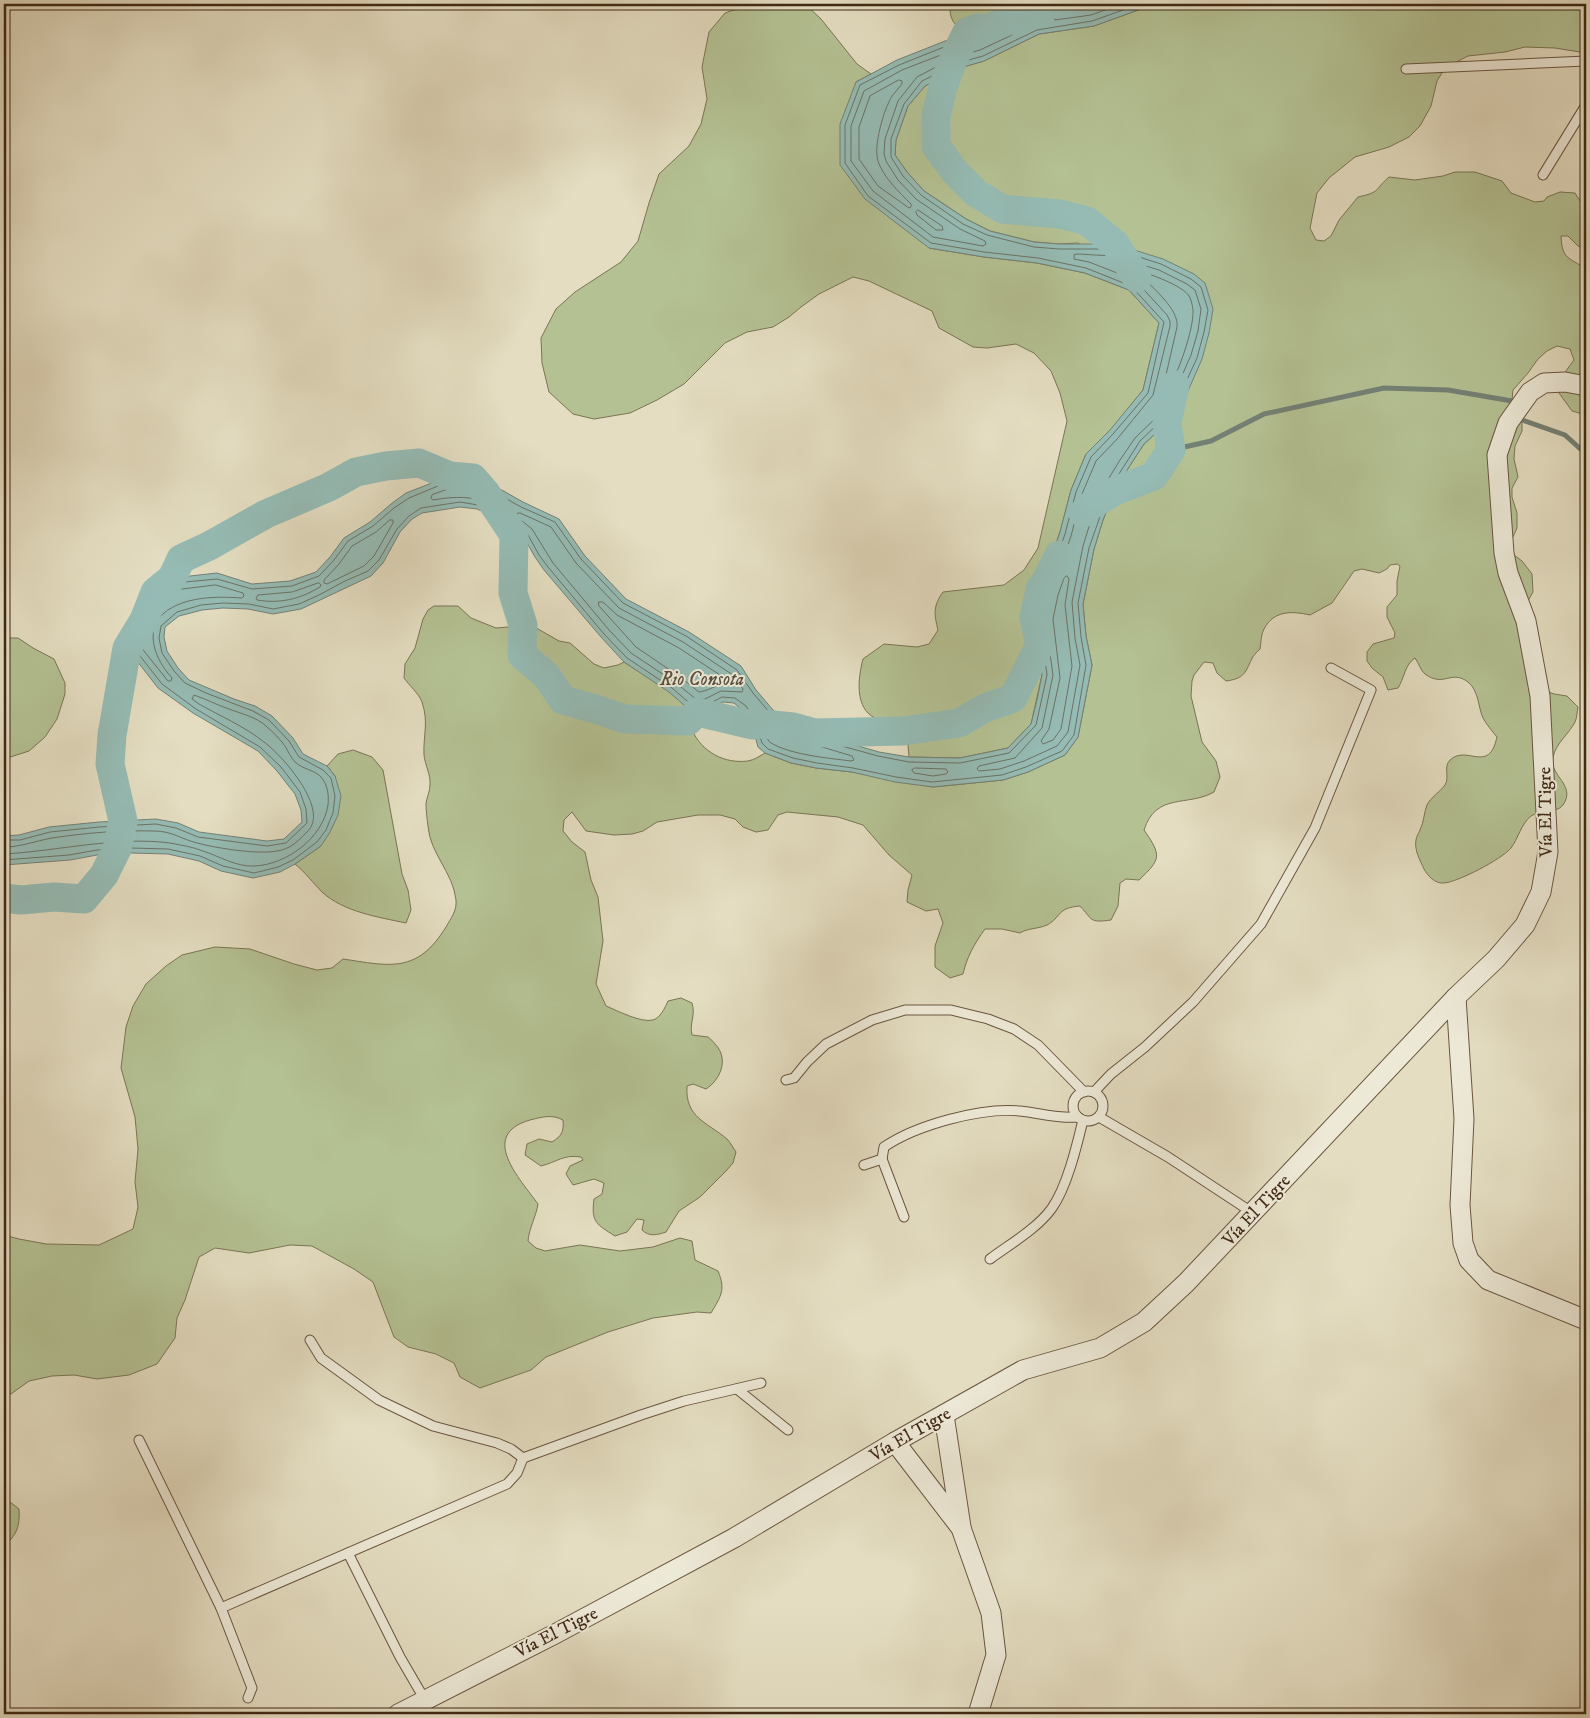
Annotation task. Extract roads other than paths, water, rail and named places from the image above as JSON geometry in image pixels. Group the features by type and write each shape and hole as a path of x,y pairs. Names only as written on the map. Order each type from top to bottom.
{"street":[{"name":"Vía El Tigre","path":"398,1714 555,1634 734,1538 895,1442 1023,1370 1100,1348 1144,1322 1186,1283 1254,1213 1456,997 1496,959 1525,925 1541,892 1548,852 1540,696 1526,621 1508,573 1504,553 1497,455 1508,423 1530,392 1544,383 1565,382 1586,386"},
{"path":"1456,997 1464,1120 1460,1205 1463,1243 1469,1260 1488,1280 1586,1320"},
{"path":"944,1415 961,1528 991,1613 996,1655 978,1714"},
{"path":"895,1442 961,1528"}],"lane":[{"path":"1406,69 1586,61"},
{"path":"1542,175 1586,105"},
{"path":"1094,1092 1111,1074 1145,1047 1193,1002 1261,924 1310,837 1372,690 1331,668"},
{"path":"786,1080 794,1078 826,1044 872,1020 905,1010 951,1010 988,1019 1014,1029 1038,1045 1084,1092"},
{"path":"904,1217 882,1159 884,1147 894,1140 932,1125 983,1112 1019,1111 1092,1121 1099,1116 1103,1105 1101,1097 1094,1092 1084,1092 1076,1096 1073,1104 1074,1112 1081,1119"},
{"path":"1099,1116 1168,1157 1254,1213"},
{"path":"990,1259 1037,1224 1052,1208 1064,1185 1081,1119"},
{"path":"864,1165 882,1159"},
{"path":"310,1340 320,1358 379,1400 433,1426 497,1443 511,1449 523,1458"},
{"path":"221,1608 507,1484 517,1473 523,1458 684,1401 761,1383"},
{"path":"738,1389 788,1430"},
{"path":"139,1440 221,1608 252,1688 248,1698"},
{"path":"348,1553 400,1657 425,1700"}],"water":[{"name":"Rio Consota","path":"1055,4 1176,4 1141,9 1094,26 1039,34 984,61 960,68 925,86 908,106 896,140 895,155 924,191 966,219 990,231 1034,242 1115,244 1163,259 1194,274 1205,283 1213,309 1202,359 1184,400 1167,423 1144,444 1115,491 1103,520 1094,549 1083,604 1086,636 1092,665 1078,737 1065,755 1028,772 1003,780 933,787 791,763 765,753 758,747 752,725 741,709 734,703 723,702 709,710 691,711 669,692 624,662 544,570 523,536 502,520 477,509 460,507 422,513 412,519 400,532 383,563 371,576 301,609 273,614 248,609 223,608 202,610 179,616 165,627 164,637 167,651 178,668 189,680 255,706 272,716 293,738 303,754 327,766 335,776 341,796 338,815 321,846 280,872 253,878 221,871 199,861 168,854 131,853 97,855 70,860 4,865 4,836 19,835 49,827 99,822 156,819 178,823 199,832 267,841 284,839 302,822 301,810 295,794 258,751 193,713 158,688 127,648 136,618 155,592 172,578 217,573 252,584 290,581 316,572 344,538 370,522 406,493 450,476 473,478 491,484 559,519 585,556 626,599 689,632 741,666 756,690 773,710 793,727 879,752 909,757 960,758 1008,748 1031,724 1037,700 1042,675 1034,618 1040,590 1060,532 1071,490 1086,454 1110,430 1143,390 1159,323 1129,290 1085,273 1037,263 929,248 865,199 840,165 840,124 856,82 897,60 978,28"}],"waterway":[{"path":"1052,4 986,29 978,28 967,32 953,60 943,87 936,116 936,146 955,172 976,193 1002,209 1060,214 1087,221 1115,244 1137,278"},
{"path":"1083,513 1090,506 1115,491 1154,476 1171,450 1167,423 1175,385"},
{"path":"1171,450 1211,441 1264,414 1384,388 1448,390 1512,401 1513,406"},
{"path":"1519,416 1522,420 1565,435 1586,454"},
{"path":"4,898 21,900 54,897 84,899 104,875 117,849 123,821 110,764 112,735 127,648 144,620 155,592 172,578 181,559 209,546 266,514 329,487 356,472 386,466 419,463 450,476 473,478 486,493 514,535 513,593 523,625 522,655 546,675 563,700 625,719 688,721 697,712 752,725 793,727 815,733 903,731 959,723 985,708 1013,698 1040,645 1034,618 1040,589 1059,555"}]}
